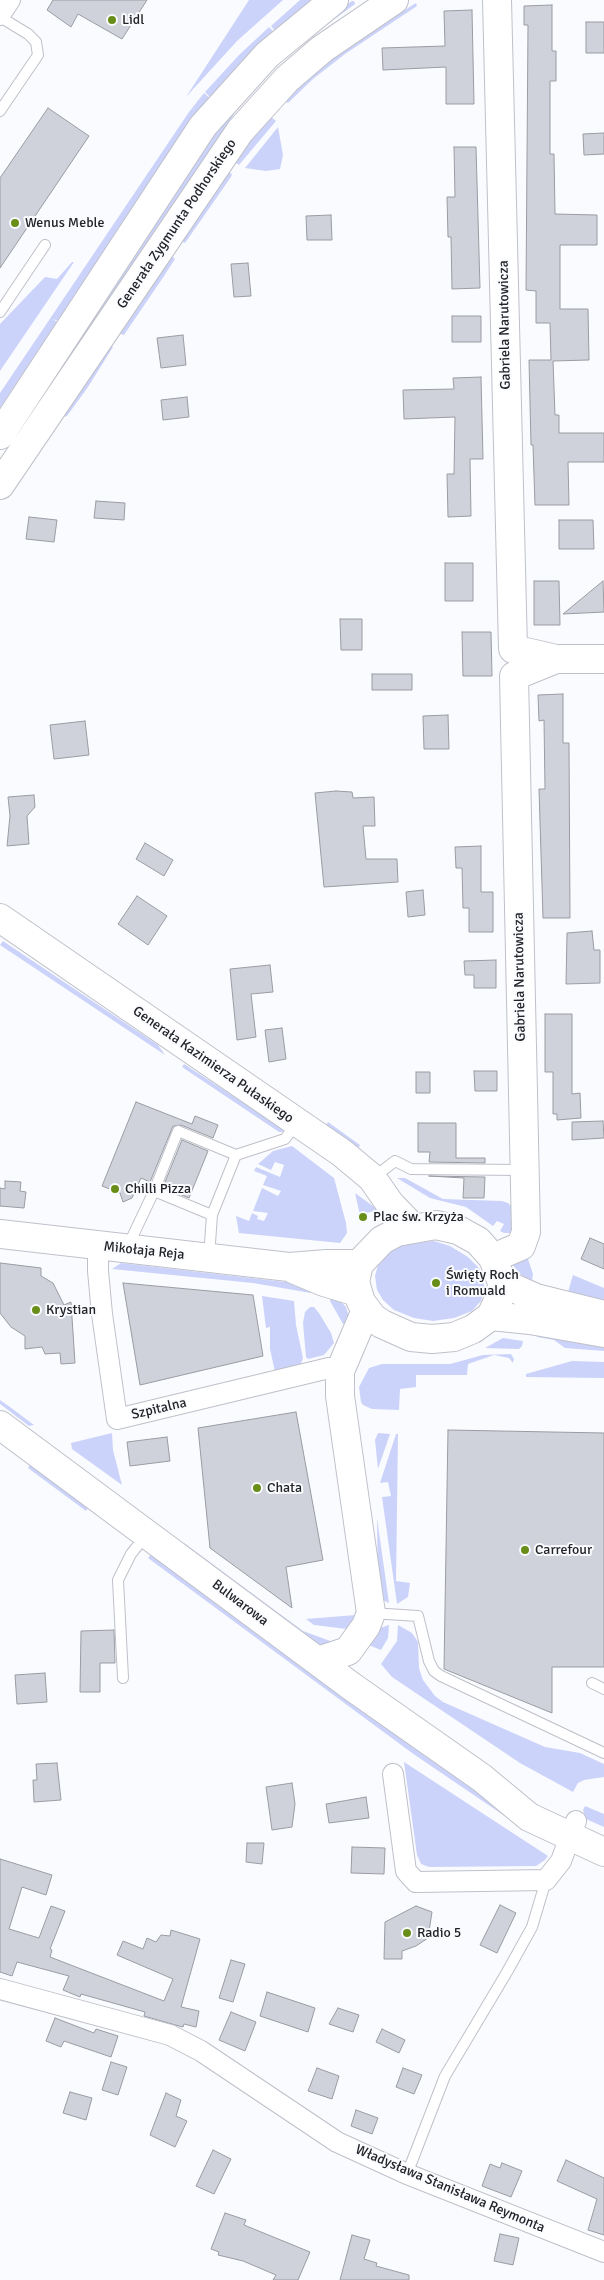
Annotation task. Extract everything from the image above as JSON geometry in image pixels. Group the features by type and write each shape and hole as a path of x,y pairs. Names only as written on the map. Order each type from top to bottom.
{"street":[{"path":"0,436 203,126 267,55 334,0"},
{"name":"Gabriela Narutowicza","path":"497,0 526,1232 521,1246 498,1271"},
{"name":"Generała Zygmunta Podhorskiego","path":"0,486 240,131 282,85 322,48 388,2"},
{"path":"513,662 556,659 604,659"},
{"name":"Generała Kazimierza Pułaskiego","path":"0,918 342,1153 372,1178 390,1204 413,1228"},
{"path":"498,1271 502,1294 490,1316 473,1329 454,1337 432,1339 411,1337 391,1329 373,1318 362,1301 355,1282 359,1264 382,1240 397,1232 436,1225 458,1230 478,1241 498,1271 536,1298 604,1315"},
{"name":"Mikołaja Reja","path":"0,1234 289,1267"},
{"name":"Szpitalna","path":"98,1246 100,1288 118,1419 329,1368 343,1367"},
{"path":"289,1267 359,1264"},
{"path":"289,1267 362,1301"},
{"path":"318,1661 348,1651 366,1626 371,1613 340,1396 343,1367 362,1301"},
{"path":"490,1316 530,1320 604,1332"},
{"path":"343,1367 391,1329"},
{"name":"Bulwarowa","path":"2,1429 148,1533 351,1686 482,1778 537,1800 604,1852"},
{"path":"348,1651 351,1686"},
{"path":"393,1774 406,1871 416,1882 546,1880 561,1861 572,1829"},
{"name":"Bulwarowa","path":"572,1829 604,1833"},
{"name":"Władysława Stanisława Reymonta","path":"0,1989 170,2035 201,2051 337,2142 407,2174 604,2252"}],"lane":[{"path":"0,111 38,54 36,42 4,7"},
{"path":"0,312 46,244"},
{"path":"127,1248 154,1191 178,1131 236,1155 285,1139 296,1123"},
{"path":"209,1258 212,1215 236,1155"},
{"path":"372,1178 395,1161 411,1169 525,1170"},
{"path":"154,1191 212,1215"},
{"path":"123,1678 118,1580 132,1554 148,1533"},
{"path":"371,1613 418,1616 429,1661 434,1671 604,1753"},
{"path":"592,1683 604,1689"},
{"path":"407,2174 445,2076 532,1927 546,1880"}],"shaded area":[{"path":"249,0 283,0 237,41 186,97"},
{"path":"300,0 316,0 276,32 271,26"},
{"path":"352,1 355,4 284,59 256,86 234,114 205,163 0,462 184,172 254,82 327,18"},
{"path":"416,3 417,6 345,54 313,79 288,103 286,102 286,98 352,43"},
{"path":"269,27 275,33 211,98 205,92 239,55"},
{"path":"204,93 211,99 58,321 53,319 57,322 0,408 0,393 189,112"},
{"path":"270,116 276,121 239,165 233,161"},
{"path":"278,127 283,155 280,169 266,171 245,168"},
{"path":"225,170 232,174 231,177 185,243 180,240"},
{"path":"170,254 175,259 162,279 124,335 117,333"},
{"path":"74,262 0,371 0,324 45,277 57,279"},
{"path":"109,344 113,347 88,387 67,416 63,417"},
{"path":"3,941 158,1045 165,1055 0,945"},
{"path":"184,1064 282,1128 283,1132 279,1132 182,1067"},
{"path":"328,1122 360,1145 359,1147 355,1148 325,1127"},
{"path":"292,1146 334,1178 347,1233 340,1243 239,1233 236,1216 249,1221 252,1213 258,1216 257,1219 264,1221 268,1213 253,1211 262,1188 278,1196 281,1191 263,1185 267,1176 254,1171 256,1167 280,1177 284,1165 275,1162 271,1170 258,1164 273,1151"},
{"path":"397,1178 405,1178 443,1199 502,1201 508,1203 511,1206 511,1233 500,1231 504,1224 497,1221 493,1226 466,1207 430,1198"},
{"path":"355,1193 377,1209 377,1210 360,1215"},
{"path":"434,1241 450,1246 468,1257 479,1268 484,1277 484,1291 481,1301 472,1311 454,1318 433,1321 414,1318 394,1310 383,1300 377,1290 375,1276 379,1261 401,1244"},
{"path":"527,1256 533,1274 532,1282 520,1274 511,1263"},
{"path":"121,1263 294,1283 314,1291 311,1293 253,1283 112,1269"},
{"path":"573,1275 604,1288 604,1302 568,1292"},
{"path":"332,1292 346,1307 349,1317 348,1325 343,1324 330,1301"},
{"path":"262,1296 294,1301 296,1325 303,1358 300,1366 275,1372 270,1349 270,1327 266,1328"},
{"path":"310,1307 314,1307 319,1313 331,1333 334,1343 324,1355 308,1359 306,1357 303,1323 305,1312"},
{"path":"538,1330 604,1343 604,1351 565,1348 554,1340 537,1337"},
{"path":"503,1338 523,1341 522,1346 519,1349 485,1348"},
{"path":"511,1354 514,1359 513,1363 509,1358 494,1355 468,1364 467,1375 416,1375 416,1387 400,1389 399,1410 372,1409 361,1402 359,1387 369,1368 382,1364 450,1364 483,1355"},
{"path":"572,1361 604,1362 604,1378 526,1377 526,1374"},
{"path":"0,1400 34,1425 29,1426 0,1404"},
{"path":"112,1433 113,1450 122,1485 72,1449 71,1443"},
{"path":"378,1433 390,1434 378,1469 375,1440"},
{"path":"396,1434 398,1434 396,1581 410,1583 408,1597 397,1604 382,1497 391,1496 388,1482 380,1483"},
{"path":"32,1461 90,1505 86,1511 28,1468"},
{"path":"377,1518 389,1603 383,1600 378,1587"},
{"path":"184,1543 303,1631 333,1642 327,1645 309,1641 184,1549"},
{"path":"153,1552 515,1814 512,1821 412,1753 148,1558"},
{"path":"356,1615 347,1629 314,1625 306,1619"},
{"path":"389,1625 388,1638 381,1650 366,1644 380,1628"},
{"path":"398,1625 412,1633 418,1642 419,1668 423,1680 435,1696 443,1702 545,1747 580,1753 604,1764 604,1777 584,1780 578,1783 573,1792 520,1763 392,1677 381,1664 397,1641"},
{"path":"404,1762 548,1856 536,1866 429,1867 421,1864 417,1855"},
{"path":"585,1806 604,1814 604,1827 586,1819 583,1810"}],"building":[{"name":"Lidl","path":"53,0 147,0 122,39 78,14 71,27 47,10"},
{"path":"552,5 552,51 556,51 556,81 550,81 550,154 554,154 555,214 597,215 597,245 560,245 560,309 588,309 589,360 553,361 555,415 559,415 559,433 604,433 604,462 568,462 569,505 535,505 533,445 531,445 529,360 551,360 550,323 536,323 536,291 526,290 528,25 524,25 524,6"},
{"path":"472,10 474,104 446,104 446,67 383,70 382,48 445,46 444,11"},
{"path":"586,22 604,22 604,53 586,53"},
{"name":"Wenus Meble","path":"48,108 89,136 0,268 0,178"},
{"path":"604,133 604,154 584,155 583,134"},
{"path":"454,147 476,147 480,288 452,289 451,237 448,237 447,197 455,197"},
{"path":"331,215 332,240 307,240 306,216"},
{"path":"248,263 251,296 234,297 231,264"},
{"path":"452,316 481,316 481,342 452,342"},
{"path":"183,335 186,365 161,368 157,338"},
{"path":"481,377 483,459 470,459 471,516 448,517 447,474 454,474 455,417 404,419 403,390 454,389 453,378"},
{"path":"187,397 189,417 163,420 161,400"},
{"path":"96,501 125,503 124,520 94,518"},
{"path":"29,517 57,520 54,542 26,539"},
{"path":"559,520 593,520 594,549 559,549"},
{"path":"445,563 473,563 473,601 445,601"},
{"path":"534,581 559,581 560,625 534,625"},
{"path":"603,581 604,612 563,614"},
{"path":"340,619 362,619 362,650 341,650"},
{"path":"462,632 491,632 492,676 463,676"},
{"path":"372,674 412,674 412,690 372,690"},
{"path":"563,694 563,743 569,743 570,918 543,918 539,789 545,789 544,720 539,721 538,695"},
{"path":"448,715 449,749 424,749 423,716"},
{"path":"85,721 89,755 54,759 50,725"},
{"path":"352,792 353,798 374,797 375,826 363,826 366,859 397,859 398,882 324,887 315,793"},
{"path":"34,795 35,807 27,816 29,844 7,846 10,816 8,797"},
{"path":"145,843 173,860 164,876 136,859"},
{"path":"481,846 481,892 493,892 493,932 469,932 469,908 463,908 462,868 456,868 455,847"},
{"path":"423,890 425,915 408,917 406,892"},
{"path":"137,896 167,916 148,945 118,924"},
{"path":"592,931 594,950 600,950 600,983 566,984 567,933"},
{"path":"496,960 496,988 474,988 474,975 465,975 464,961"},
{"path":"270,965 273,992 251,994 256,1037 237,1040 230,969"},
{"path":"545,1014 572,1014 572,1094 580,1093 581,1118 557,1120 557,1114 553,1114 553,1072 545,1072"},
{"path":"282,1028 286,1059 269,1062 265,1030"},
{"path":"474,1071 497,1071 497,1091 475,1091"},
{"path":"416,1072 430,1072 430,1093 416,1093"},
{"path":"136,1102 192,1124 195,1116 218,1125 213,1138 181,1125 173,1126 150,1182 141,1178 132,1198 123,1202 120,1193 102,1186"},
{"path":"603,1121 604,1138 572,1140 572,1122"},
{"path":"418,1123 456,1123 456,1158 485,1158 485,1163 429,1162 430,1152 418,1152"},
{"path":"182,1140 208,1151 189,1198 163,1187"},
{"path":"429,1176 485,1177 484,1198 463,1198 464,1178"},
{"path":"5,1181 21,1182 20,1191 26,1192 24,1208 0,1206 0,1188 5,1189"},
{"path":"590,1238 604,1244 604,1269 581,1259"},
{"name":"Krystian","path":"0,1263 41,1268 41,1276 53,1283 64,1305 71,1302 75,1363 61,1364 60,1353 45,1354 42,1347 25,1349 25,1336 11,1327 0,1313"},
{"path":"123,1283 253,1295 263,1356 140,1385"},
{"name":"Chata","path":"296,1412 323,1560 286,1567 292,1608 210,1548 198,1428"},
{"name":"Carrefour","path":"448,1430 604,1433 604,1667 552,1667 552,1713 444,1669"},
{"path":"167,1437 170,1461 130,1466 127,1442"},
{"path":"114,1630 115,1663 100,1663 100,1692 80,1692 81,1631"},
{"path":"45,1673 47,1702 17,1704 15,1675"},
{"path":"57,1763 61,1800 34,1802 33,1780 37,1780 36,1764"},
{"path":"292,1783 295,1804 292,1827 272,1830 266,1787"},
{"path":"366,1797 369,1818 329,1823 326,1804"},
{"path":"247,1843 264,1843 262,1864 246,1862"},
{"path":"352,1847 385,1848 384,1874 351,1873"},
{"path":"0,1859 52,1875 46,1895 22,1887 9,1929 39,1938 51,1906 65,1911 50,1949 52,1950 50,1957 164,2001 173,1979 117,1955 123,1941 143,1949 147,1938 156,1942 161,1935 170,1936 171,1930 200,1939 181,2007 199,2011 196,2027 184,2024 183,2027 179,2026 144,2016 145,2012 81,1994 80,1997 63,1990 69,1976 17,1962 12,1976 0,1972"},
{"path":"500,1905 516,1913 497,1953 480,1945"},
{"name":"Radio 5","path":"416,1906 432,1912 428,1938 416,1946 402,1951 402,1959 384,1959 385,1922"},
{"path":"231,1960 245,1964 233,2002 219,1998"},
{"path":"267,1992 315,2008 308,2032 260,2016"},
{"path":"338,2008 359,2015 353,2032 329,2024"},
{"path":"231,2012 256,2022 245,2051 219,2040"},
{"path":"55,2018 94,2033 96,2029 118,2036 111,2057 64,2041 61,2047 46,2041"},
{"path":"382,2029 405,2040 399,2053 376,2042"},
{"path":"111,2062 127,2067 118,2095 102,2090"},
{"path":"317,2068 339,2076 332,2099 308,2091"},
{"path":"403,2068 422,2075 414,2094 396,2087"},
{"path":"70,2092 92,2098 86,2120 63,2113"},
{"path":"166,2093 181,2100 176,2116 187,2121 175,2147 150,2135"},
{"path":"356,2110 378,2118 372,2134 351,2126"},
{"path":"213,2150 231,2159 214,2194 196,2186"},
{"path":"566,2160 604,2178 604,2235 588,2230 597,2199 557,2181"},
{"path":"502,2163 522,2171 511,2197 482,2186 490,2164 500,2168"},
{"path":"225,2213 246,2220 244,2225 310,2252 298,2280 273,2280 276,2275 243,2261 218,2255 219,2252 211,2249"},
{"path":"500,2234 519,2238 513,2265 494,2261"},
{"path":"352,2235 370,2240 364,2259 377,2263 376,2266 409,2275 409,2280 340,2280"}],"place":[{"name":"Lidl","path":"112,20"},
{"name":"Wenus Meble","path":"15,223"},
{"name":"Chilli Pizza","path":"115,1189"},
{"name":"Plac św. Krzyża","path":"363,1217"},
{"name":"Święty Roch i Romuald","path":"436,1283"},
{"name":"Krystian","path":"36,1310"},
{"name":"Chata","path":"257,1488"},
{"name":"Carrefour","path":"525,1550"},
{"name":"Radio 5","path":"407,1933"}]}
